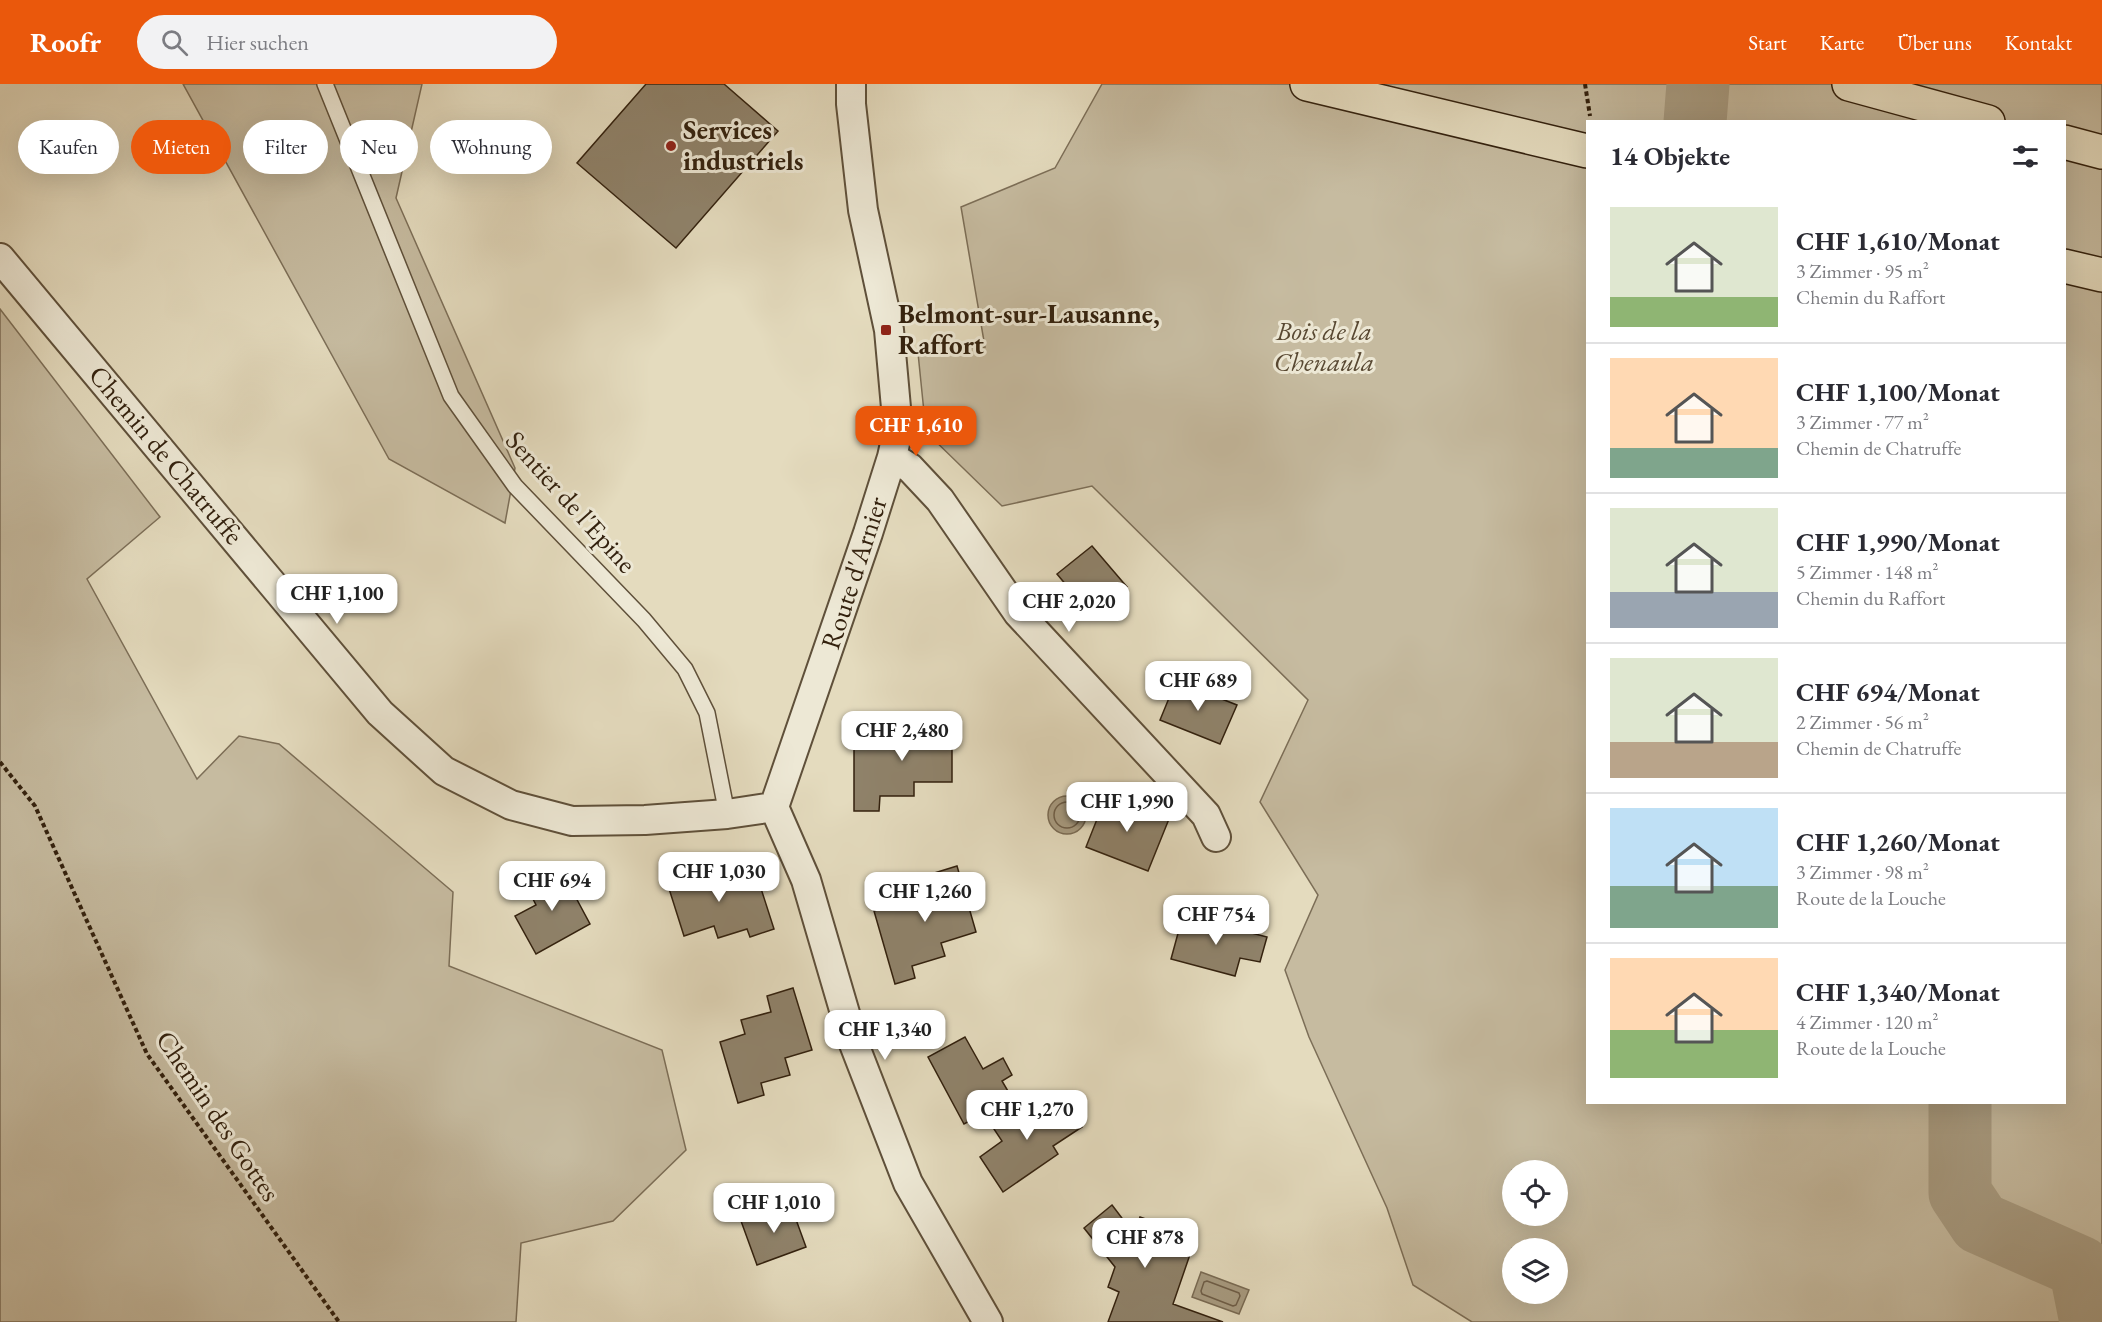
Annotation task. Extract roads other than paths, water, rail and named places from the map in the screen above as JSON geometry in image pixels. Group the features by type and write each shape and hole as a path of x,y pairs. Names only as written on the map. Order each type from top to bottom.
{"highway":[{"path":"1307,84 1586,151"},
{"path":"1849,84 1981,120"},
{"path":"2066,143 2102,152"},
{"path":"2066,266 2102,275"}],"street":[{"name":"Route d'Arnier","path":"774,807 846,598 892,457 898,430 889,330 863,210 851,104 851,84"},
{"name":"Chemin de Chatruffe","path":"0,258 380,713 444,771 511,805 572,821 645,820 727,814 774,807"},
{"path":"892,457 910,468 940,500 1018,613 1206,815 1216,837"},
{"path":"774,807 806,880 854,1044 908,1183 988,1322"}],"lane":[{"name":"Sentier de l'Epine","path":"325,84 451,396 515,486 644,620 686,669 707,713 727,814"}],"water":[{"path":"1067,796 1080,802 1086,815 1080,828 1067,834 1054,828 1048,815 1054,802"},
{"path":"1201,1272 1249,1290 1239,1314 1192,1297"}],"waterway":[{"path":"1695,120 1698,84"},
{"path":"1960,1104 1960,1193 1980,1223 2080,1267 2091,1322"}],"place":[{"name":"Services industriels","path":"671,146"},
{"name":"Belmont-sur-Lausanne, Raffort","path":"886,330"}],"park label":[{"name":"Bois de la Chenaula","path":"1324,346"}]}
